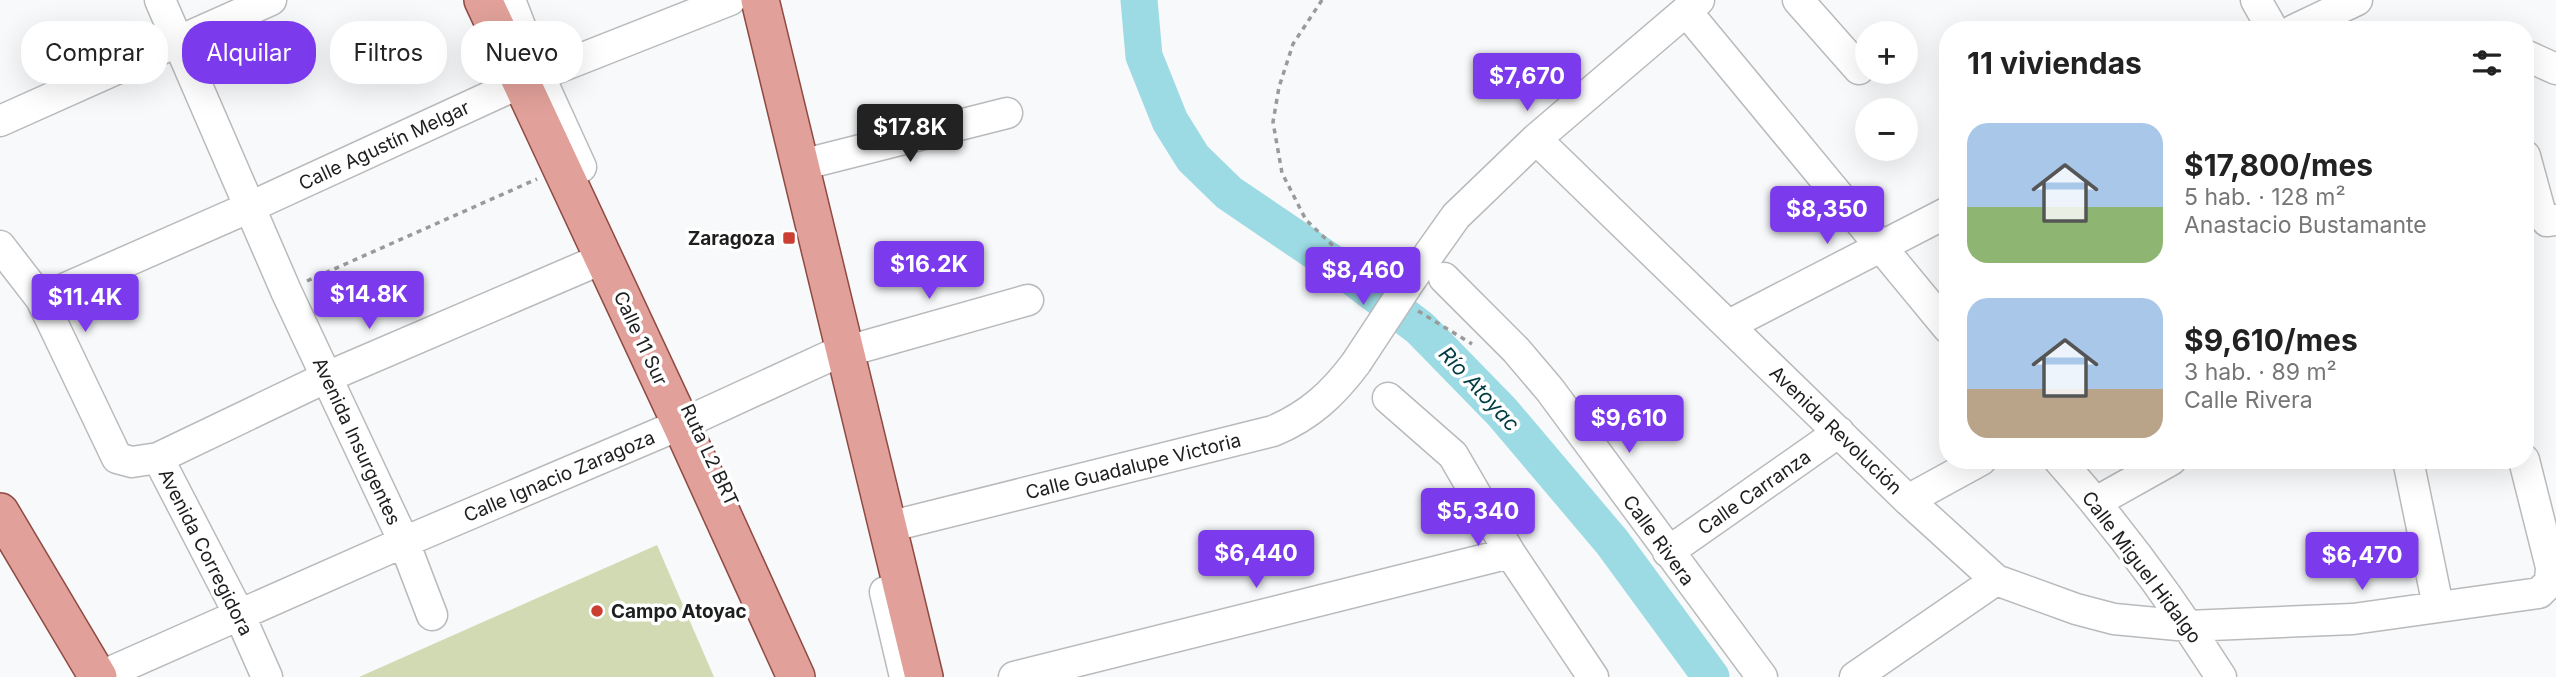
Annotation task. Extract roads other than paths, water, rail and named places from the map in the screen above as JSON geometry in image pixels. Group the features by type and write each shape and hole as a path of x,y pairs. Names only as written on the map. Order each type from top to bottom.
{"main road":[{"name":"Calle 11 Sur","path":"483,0 496,21"},
{"path":"760,0 801,165 836,353 888,527 923,677"},
{"name":"Calle 11 Sur","path":"532,84 562,168 604,258 687,421 796,677"},
{"path":"0,512 99,677"},
{"path":"0,550 78,677"}],"street":[{"name":"Avenida Insurgentes","path":"160,0 286,290 404,542 432,615"},
{"path":"0,121 271,0"},
{"name":"Ruta L2 BRT","path":"510,0 515,21"},
{"name":"Calle Agustín Melgar","path":"583,57 730,0"},
{"path":"744,0 836,353 905,677"},
{"path":"1798,0 1855,64"},
{"path":"2256,0 2268,21"},
{"path":"2313,21 2357,0"},
{"path":"1692,6 1880,247 1939,317"},
{"name":"Calle Guadalupe Victoria","path":"888,527 1273,431 1298,420 1322,402 1356,363 1402,291 1456,216 1536,139 1692,6"},
{"path":"2534,59 2556,69"},
{"name":"Calle Agustín Melgar","path":"41,299 250,207 517,84"},
{"name":"Ruta L2 BRT","path":"533,84 687,421 813,677"},
{"path":"801,165 1007,113"},
{"name":"Avenida Revolución","path":"1536,139 1908,500 1996,580 2076,610 2115,620 2189,626 2353,619 2539,593 2550,582 2551,567 2526,469"},
{"path":"2534,189 2540,211 2547,221 2556,220"},
{"path":"1729,325 1939,217"},
{"name":"Avenida Corregidora","path":"0,246 41,299 117,457 132,462 158,458 240,616 267,677"},
{"path":"158,458 327,377 604,258"},
{"name":"Calle Rivera","path":"1444,278 1516,350 1550,390 1762,677"},
{"name":"Calle Ignacio Zaragoza","path":"99,677 687,421 836,353 1028,300"},
{"path":"1388,398 1453,455 1510,553 1593,677"},
{"name":"Calle Carranza","path":"1668,552 1839,432"},
{"path":"1908,500 1965,469"},
{"name":"Calle Miguel Hidalgo","path":"2067,469 2096,502 2189,626 2221,677"},
{"path":"2096,502 2155,469"},
{"path":"2410,469 2438,606"},
{"path":"1014,677 1510,553"},
{"path":"1855,677 1996,580"}],"waterway":[{"name":"Río Atoyac","path":"1139,0 1144,56 1170,121 1193,158 1229,193 1347,273 1420,328 1502,412 1612,542 1711,677"}],"place":[{"name":"Zaragoza","path":"789,238"},
{"name":"Campo Atoyac","path":"597,611"}]}
